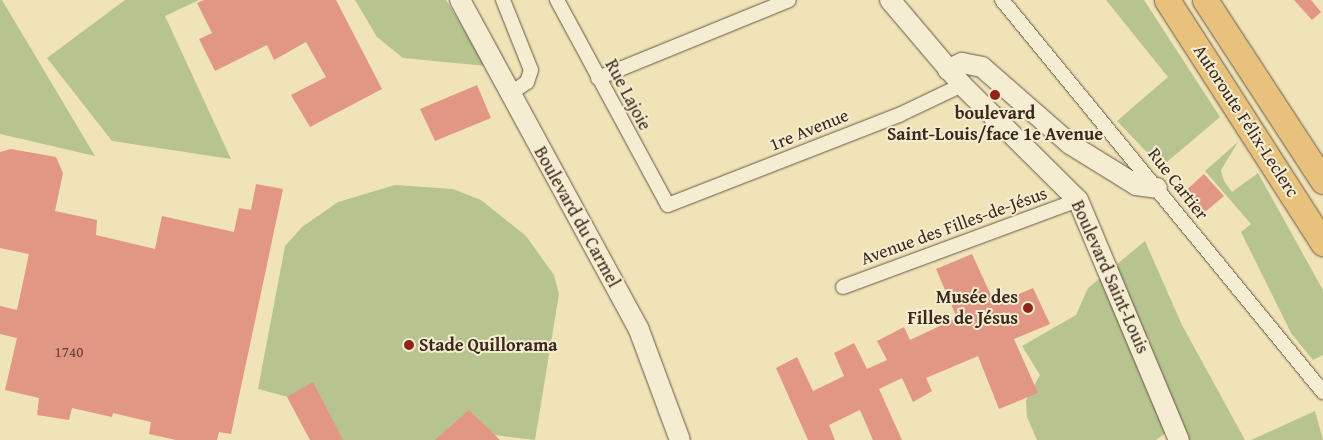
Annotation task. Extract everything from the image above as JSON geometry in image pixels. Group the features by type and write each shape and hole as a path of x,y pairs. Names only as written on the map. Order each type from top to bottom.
{"highway":[{"name":"Autoroute Félix-Leclerc","path":"1167,0 1323,243"},
{"name":"Autoroute Félix-Leclerc","path":"1205,0 1323,181"}],"street":[{"name":"Boulevard du Carmel","path":"460,0 639,330 680,440"},
{"path":"503,0 530,70 527,82 510,94"},
{"name":"Rue Lajoie","path":"557,0 668,206"},
{"path":"598,78 789,0"},
{"name":"Boulevard Saint-Louis","path":"890,0 962,85 1078,200 1179,440"},
{"name":"Rue Cartier","path":"1002,0 1323,392"},
{"path":"948,70 962,64 982,67 1070,144 1136,185 1157,188"},
{"name":"1re Avenue","path":"668,206 907,112 962,85"},
{"name":"Avenue des Filles-de-Jésus","path":"843,287 1078,200"}],"green space":[{"path":"0,0 2,0 95,156 0,134"},
{"path":"125,0 199,0 165,16 231,159 112,141 47,58"},
{"path":"355,0 446,0 486,66 403,58 377,37"},
{"path":"1106,0 1144,0 1220,117 1161,167 1117,121 1168,77"},
{"path":"1238,142 1221,170 1224,181 1232,192 1258,173 1323,290 1323,355 1313,360 1291,333 1241,232 1251,224 1205,171"},
{"name":"Stade Quillorama","path":"395,185 453,189 481,200 526,236 554,275 559,294 535,440 495,435 490,440 311,440 288,397 258,389 285,246 302,227 338,202"},
{"path":"1145,241 1182,325 1245,440 1184,440 1167,432 1156,440 1037,440 1027,417 1026,400 1040,375 1022,346 1076,315 1088,288"},
{"path":"1315,411 1323,440 1251,440"}],"building":[{"path":"204,0 336,0 382,89 310,127 291,95 326,77 306,42 274,60 267,45 215,71 199,39 212,33 197,3"},
{"path":"1294,0 1311,0 1321,12 1312,20"},
{"path":"477,85 491,118 435,141 420,109"},
{"path":"11,149 56,157 63,173 55,211 97,220 96,235 155,249 162,216 234,232 239,208 251,210 256,184 283,189 231,434 219,432 217,440 176,440 149,434 151,422 113,413 112,417 72,408 69,420 37,415 39,398 5,390 17,338 0,334 0,306 17,310 29,254 0,248 0,152"},
{"path":"1204,174 1224,196 1198,218 1180,196"},
{"path":"972,254 995,304 1033,288 1050,324 1014,339 1038,393 999,409 978,356 926,378 932,391 913,402 902,378 879,389 902,440 873,440 860,410 829,425 835,440 808,440 776,368 797,357 813,391 844,376 834,353 854,343 867,369 887,360 877,341 904,327 910,340 957,318 936,269"},
{"path":"313,382 343,440 310,440 287,397"},
{"path":"469,410 500,440 435,440"}],"place":[{"name":"boulevard Saint-Louis/face 1e Avenue","path":"995,95"},
{"name":"Musée des Filles de Jésus","path":"1028,308"},
{"name":"Stade Quillorama","path":"409,345"}]}
